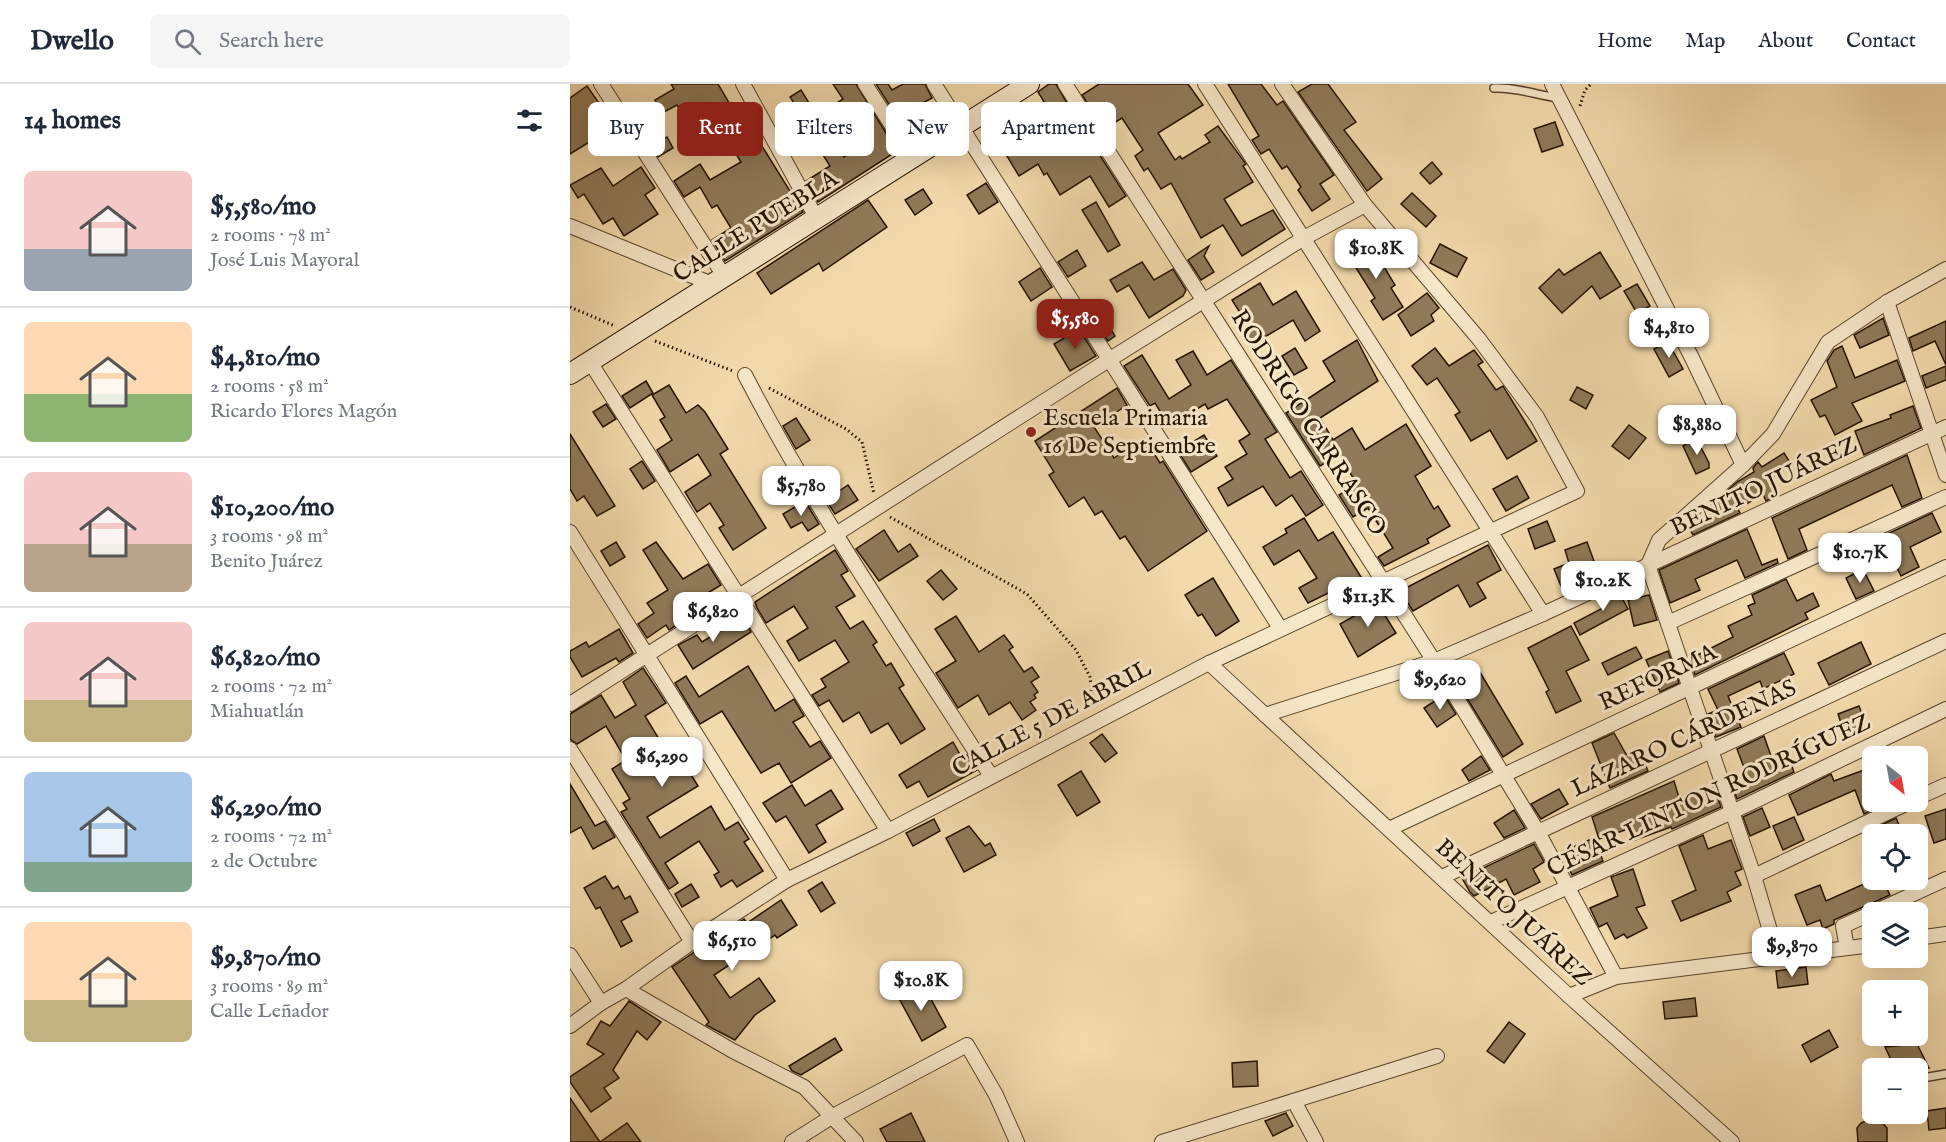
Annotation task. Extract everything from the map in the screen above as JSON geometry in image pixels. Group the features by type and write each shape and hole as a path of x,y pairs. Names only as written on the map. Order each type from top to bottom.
{"street":[{"path":"601,84 718,280"},
{"path":"743,84 817,219"},
{"path":"865,84 912,157"},
{"path":"934,84 945,102"},
{"name":"CALLE PUEBLA","path":"969,121 1029,84"},
{"name":"RODRIGO CARRASCO","path":"1065,84 1434,661 1570,886 1616,976"},
{"path":"1205,84 1543,614"},
{"path":"570,704 739,598 1107,360 1304,238 1365,205 1282,84"},
{"path":"1552,84 1692,358 1743,465"},
{"path":"969,141 1280,628"},
{"name":"CALLE PUEBLA","path":"570,374 912,157"},
{"name":"CALLE 5 DE ABRIL","path":"570,1026 600,1003 626,989 692,942 787,880 888,831 1094,722 1280,628 1577,491 1537,417 1479,339 1365,205"},
{"path":"570,226 718,280"},
{"path":"1778,958 1754,876 1648,565 1659,540 1743,465 1773,434 1828,342 1887,302 1946,269"},
{"path":"1887,302 1946,475"},
{"path":"590,362 888,831"},
{"path":"745,375 837,535 991,776"},
{"name":"BENITO JUÁREZ","path":"1265,715 1434,661 1543,614 1946,427"},
{"path":"1668,623 1946,497"},
{"path":"570,532 787,880"},
{"name":"REFORMA","path":"1389,829 1946,567"},
{"name":"LÁZARO CÁRDENAS","path":"1442,877 1946,641"},
{"name":"BENITO JUÁREZ","path":"1209,663 1569,996 1732,1142"},
{"name":"CÉSAR LINTON RODRÍGUEZ","path":"1491,922 1732,812 1946,709"},
{"path":"570,749 692,942"},
{"path":"1928,793 1946,785"},
{"path":"1754,876 1889,812"},
{"path":"1897,902 1946,879"},
{"path":"1847,948 1843,927 1862,918"},
{"path":"1928,936 1946,934"},
{"path":"1569,996 1616,976 1862,946"},
{"path":"570,955 600,1003"},
{"path":"626,989 734,1051 804,1087 856,1142"},
{"path":"792,1142 833,1116 967,1044 996,1095 1017,1142"},
{"path":"1162,1142 1437,1056"},
{"path":"1294,1101 1316,1142"}],"lane":[{"path":"1494,88 1515,87 1539,95 1558,98"},
{"path":"1928,1077 1946,1074"}],"path":[{"path":"570,307 635,334"},
{"path":"876,509 1027,594 1076,650 1090,677 1094,722"}],"building":[{"path":"671,84 718,84 729,102 677,102 677,105 665,111 665,102 655,100 674,89"},
{"path":"833,84 856,84 867,102 838,102 843,99"},
{"path":"876,84 888,84 892,90 903,84 925,84 932,98 925,102 887,102"},
{"path":"1049,84 1056,84 1066,102 1044,102 1038,92"},
{"path":"1099,84 1188,84 1203,105 1158,133 1175,160 1180,156 1182,159 1210,142 1205,135 1218,126 1246,164 1243,166 1253,182 1224,199 1241,226 1273,210 1285,229 1242,256 1223,225 1201,238 1171,183 1161,189 1148,168 1144,171 1135,156 1143,150 1122,118 1116,122 1116,102 1087,102 1082,95"},
{"path":"1228,84 1261,84 1277,105 1283,101 1334,175 1320,184 1330,199 1312,211 1298,190 1301,187 1287,166 1282,169 1269,149 1261,154 1252,140 1259,136"},
{"path":"1312,84 1328,84 1356,122 1344,130 1382,179 1367,191 1298,92"},
{"path":"587,86 598,102 588,102 588,143 570,154 570,98"},
{"path":"801,90 808,102 793,102 790,97"},
{"path":"874,113 886,133 886,156 889,156 818,202 806,181 830,166 824,156 874,156"},
{"path":"1555,122 1563,145 1542,152 1534,129"},
{"path":"667,137 673,148 665,153 665,138"},
{"path":"763,148 803,212 725,261 712,240 731,228 717,205 712,208 700,187 684,197 674,181 700,164 710,180 741,162 737,156 763,156"},
{"path":"1007,156 1100,156 1126,196 1109,207 1090,176 1060,195 1047,173 1044,175 1038,164 1019,176"},
{"path":"1432,162 1442,174 1430,184 1420,173"},
{"path":"641,167 655,188 645,195 658,214 624,236 613,218 603,224 584,194 578,198 570,185 601,168 613,186"},
{"path":"986,183 998,202 979,214 967,195"},
{"path":"923,189 932,203 915,215 905,200"},
{"path":"1412,193 1436,216 1426,227 1401,204"},
{"path":"868,200 887,227 823,271 819,263 771,294 757,273"},
{"path":"1096,202 1120,245 1108,252 1082,210"},
{"path":"1369,242 1395,285 1391,288 1403,307 1383,320 1371,301 1375,298 1348,255"},
{"path":"1440,244 1467,258 1457,277 1430,263"},
{"path":"1209,246 1204,256 1214,272 1201,280 1188,260"},
{"path":"1077,250 1086,266 1068,277 1058,262"},
{"path":"1600,252 1621,286 1600,299 1592,286 1562,313 1539,288 1559,269 1564,275"},
{"path":"1142,262 1154,280 1173,269 1186,290 1183,296 1149,318 1129,285 1117,292 1110,280"},
{"path":"1040,268 1052,287 1031,301 1019,282"},
{"path":"1260,283 1273,305 1296,291 1320,331 1305,341 1293,320 1253,344 1241,325 1246,322 1232,300"},
{"path":"1637,284 1650,306 1637,313 1624,291"},
{"path":"1427,293 1439,308 1431,315 1434,321 1411,336 1398,315"},
{"path":"1102,315 1115,336 1108,341 1094,320"},
{"path":"1883,318 1889,335 1860,348 1854,335"},
{"path":"1946,321 1946,365 1935,341 1913,351 1909,338"},
{"path":"1079,329 1096,356 1070,371 1054,344"},
{"path":"1357,340 1378,381 1320,418 1333,440 1352,428 1365,450 1406,424 1431,466 1415,476 1434,509 1438,506 1450,526 1427,539 1429,543 1384,566 1378,557 1393,548 1368,508 1353,517 1339,495 1357,484 1339,455 1320,466 1286,413 1335,381 1323,361"},
{"path":"1668,342 1683,369 1669,377 1654,349"},
{"path":"1842,346 1855,378 1897,360 1905,381 1852,403 1862,421 1835,435 1825,415 1820,417 1811,400 1837,387 1827,361 1834,350"},
{"path":"1295,348 1307,368 1294,375 1282,356"},
{"path":"1435,348 1449,366 1474,350 1483,362 1478,365 1496,390 1503,386 1537,441 1507,459 1490,430 1471,441 1455,415 1460,412 1437,378 1427,385 1412,366"},
{"path":"1193,351 1207,375 1231,360 1277,432 1265,439 1290,478 1301,471 1323,505 1306,516 1292,495 1276,506 1263,486 1228,506 1218,488 1233,479 1225,467 1247,454 1239,441 1250,434 1227,399 1208,409 1205,404 1169,426 1155,403 1150,406 1124,366 1142,355 1169,399 1191,385 1176,360"},
{"path":"1946,366 1946,380 1926,388 1922,376"},
{"path":"646,381 653,393 630,408 622,396"},
{"path":"669,385 686,413 698,405 705,412 728,449 720,454 766,528 733,550 719,528 724,525 710,503 697,512 685,492 711,475 698,454 670,472 657,450 672,440 660,420 665,417 652,395"},
{"path":"1577,387 1593,395 1586,409 1570,400"},
{"path":"1117,388 1127,405 1094,427 1114,458 1144,438 1160,463 1163,461 1207,531 1148,571 1125,536 1120,539 1102,511 1095,515 1084,497 1069,507 1049,475 1054,472 1035,441"},
{"path":"606,404 616,419 603,427 593,412"},
{"path":"1913,406 1921,428 1864,455 1855,431 1891,418 1890,415"},
{"path":"796,418 810,440 796,449 783,426"},
{"path":"1629,425 1646,438 1629,459 1612,446"},
{"path":"570,434 615,506 597,516 584,496 577,501 570,489"},
{"path":"1204,435 1217,456 1191,472 1178,451"},
{"path":"1696,438 1709,463 1709,468 1696,474 1683,446"},
{"path":"1784,453 1791,464 1769,480 1778,495 1766,501 1763,494 1738,509 1740,513 1693,535 1688,526 1709,515 1706,510 1737,482 1754,472 1753,468 1758,462 1762,467"},
{"path":"1907,455 1922,498 1902,507 1892,485 1799,529 1807,550 1788,559 1772,518"},
{"path":"642,461 655,481 643,489 630,469"},
{"path":"1517,476 1529,498 1506,511 1493,489"},
{"path":"848,485 858,500 835,514 826,500"},
{"path":"805,501 819,524 808,531 802,522 791,528 783,514"},
{"path":"1932,513 1941,532 1910,547 1919,567 1901,576 1891,555 1864,568 1855,549"},
{"path":"1304,518 1318,541 1333,532 1361,577 1308,603 1299,588 1317,578 1299,550 1274,565 1263,547 1287,533 1285,529"},
{"path":"1547,521 1555,541 1535,549 1528,529"},
{"path":"1747,529 1762,565 1777,559 1778,563 1745,578 1737,560 1695,579 1700,590 1670,603 1659,570"},
{"path":"884,530 898,552 910,544 918,556 879,581 856,549"},
{"path":"616,542 625,557 610,566 601,551"},
{"path":"656,542 683,579 708,564 721,585 678,611 684,620 669,630 666,625 647,638 638,624 654,613 647,603 668,590 643,550"},
{"path":"1587,542 1594,561 1573,569 1577,579 1561,586 1554,569 1569,563 1565,550"},
{"path":"1488,545 1501,570 1477,583 1486,598 1470,607 1458,585 1413,611 1400,591"},
{"path":"835,550 848,571 841,575 855,596 836,607 850,629 863,621 877,642 873,645 886,666 891,663 904,685 899,688 925,729 901,744 888,723 871,733 859,712 843,722 829,700 819,706 812,695 826,687 821,679 849,662 835,640 799,661 787,641 808,628 794,606 766,623 757,608 755,602"},
{"path":"1863,569 1874,591 1856,599 1846,578"},
{"path":"941,570 957,589 943,600 927,581"},
{"path":"1213,578 1239,621 1216,636 1202,614 1198,616 1185,595"},
{"path":"1786,579 1797,601 1813,593 1819,606 1805,613 1808,619 1695,675 1690,659 1733,637 1728,626 1752,615 1748,606 1755,603 1752,595"},
{"path":"1617,589 1628,609 1580,635 1574,623 1603,608 1598,598"},
{"path":"1649,595 1657,620 1634,626 1628,600"},
{"path":"1374,598 1396,633 1358,657 1340,624 1365,610 1362,605"},
{"path":"956,616 979,652 1004,635 1013,647 1009,650 1024,672 1032,667 1039,677 1031,682 1038,692 1034,695 1036,698 1030,702 1036,710 1022,720 1010,702 989,715 978,695 958,708 936,673 956,661 935,629"},
{"path":"742,617 751,632 693,669 678,645 697,635 702,642"},
{"path":"1571,626 1589,660 1566,671 1581,701 1556,713 1546,692 1549,690 1528,648"},
{"path":"619,629 633,653 619,662 616,658 582,677 570,657 570,651 586,642 589,647"},
{"path":"1861,642 1871,664 1829,685 1818,663"},
{"path":"1636,647 1642,658 1608,675 1602,663"},
{"path":"1668,651 1679,683 1660,692 1646,660"},
{"path":"1784,653 1794,674 1763,689 1760,681 1728,696 1741,727 1716,737 1708,714 1718,710 1708,689"},
{"path":"748,666 775,711 794,699 804,716 793,722 810,747 820,741 831,758 791,783 779,763 761,773 722,711 700,724 675,683 686,676 699,697"},
{"path":"643,668 666,703 645,716 677,769 685,765 698,786 647,817 660,838 711,806 725,830 738,822 749,839 744,842 763,871 737,887 732,880 721,887 714,875 719,872 699,841 665,863 678,883 669,889 621,812 627,809 623,803 630,799 612,769 626,760 606,726 577,744 570,739 570,714 601,695 615,718 636,705 623,682"},
{"path":"1478,669 1523,744 1503,757 1457,682"},
{"path":"1444,695 1456,714 1437,727 1424,708"},
{"path":"1859,706 1868,730 1846,738 1838,714"},
{"path":"1614,733 1626,754 1639,749 1648,771 1610,788 1592,743"},
{"path":"1102,734 1117,753 1105,762 1090,743"},
{"path":"1764,736 1771,756 1786,750 1794,772 1737,799 1733,788 1749,781 1737,749"},
{"path":"953,742 962,758 967,755 977,770 928,797 919,781 907,788 899,775"},
{"path":"1481,756 1490,770 1469,781 1462,770"},
{"path":"1081,771 1100,802 1077,816 1058,785"},
{"path":"1862,771 1862,809 1855,790 1798,815 1789,795 1831,774 1834,781"},
{"path":"1674,781 1680,801 1714,786 1721,807 1672,829 1671,827 1632,841 1628,829 1599,839 1592,817"},
{"path":"570,784 595,826 605,821 615,837 593,849 581,827 570,833"},
{"path":"792,785 805,806 831,790 843,809 816,825 826,842 809,853 786,816 776,822 763,803"},
{"path":"1559,789 1568,804 1541,819 1531,804"},
{"path":"1762,808 1770,827 1750,836 1743,817"},
{"path":"1946,809 1946,839 1934,843 1925,816"},
{"path":"1514,810 1525,828 1504,838 1494,823"},
{"path":"1794,817 1804,840 1783,850 1773,826"},
{"path":"1896,818 1899,824 1884,824"},
{"path":"934,819 940,831 913,846 906,833"},
{"path":"969,826 985,846 990,843 996,855 964,872 946,838"},
{"path":"1703,835 1708,849 1731,840 1742,869 1735,872 1741,885 1727,892 1731,901 1681,921 1672,901 1696,890 1679,846"},
{"path":"1594,838 1603,861 1572,875 1561,852"},
{"path":"1534,844 1544,862 1533,869 1540,882 1514,895 1506,879 1474,896 1470,892 1462,878"},
{"path":"1633,869 1645,905 1636,908 1647,928 1627,938 1624,934 1615,939 1607,923 1599,927 1590,908 1618,896 1611,877"},
{"path":"605,876 613,889 618,886 625,899 630,896 638,912 621,921 632,941 621,947 600,907 596,909 584,888"},
{"path":"822,882 835,903 821,912 808,891"},
{"path":"691,884 699,897 682,907 675,894"},
{"path":"1820,885 1826,901 1862,885 1862,890 1888,890 1890,895 1874,902 1862,902 1862,908 1834,920 1834,924 1823,929 1820,920 1807,925 1795,895"},
{"path":"781,900 797,925 777,938 775,935 714,975 730,998 759,978 775,1001 755,1015 735,1040 706,1025 709,1022 672,967 744,919 747,923"},
{"path":"1806,967 1808,984 1778,988 1776,971"},
{"path":"908,983 915,995 926,990 946,1027 922,1041 895,991"},
{"path":"1695,998 1697,1016 1665,1019 1663,1002"},
{"path":"629,1001 661,1022 647,1040 637,1031 613,1070 619,1078 604,1088 611,1098 591,1112 570,1082 570,1077 604,1054 587,1044 601,1021 610,1026"},
{"path":"1509,1022 1525,1034 1504,1063 1487,1051"},
{"path":"1829,1030 1838,1047 1811,1062 1802,1045"},
{"path":"835,1038 842,1050 801,1075 792,1071 789,1066"},
{"path":"1918,1046 1924,1058 1890,1058 1885,1047"},
{"path":"1257,1061 1258,1086 1233,1087 1232,1063"},
{"path":"570,1098 600,1142 570,1142"},
{"path":"1946,1108 1946,1128 1929,1130 1928,1111"},
{"path":"911,1113 925,1142 887,1142 880,1129"},
{"path":"1286,1113 1293,1126 1273,1136 1265,1121"},
{"path":"627,1123 641,1142 600,1142"},
{"path":"1861,1123 1883,1124 1887,1128 1887,1142 1858,1142 1857,1128"}],"place":[{"name":"Escuela Primaria 16 De Septiembre","path":"1031,432"}]}
